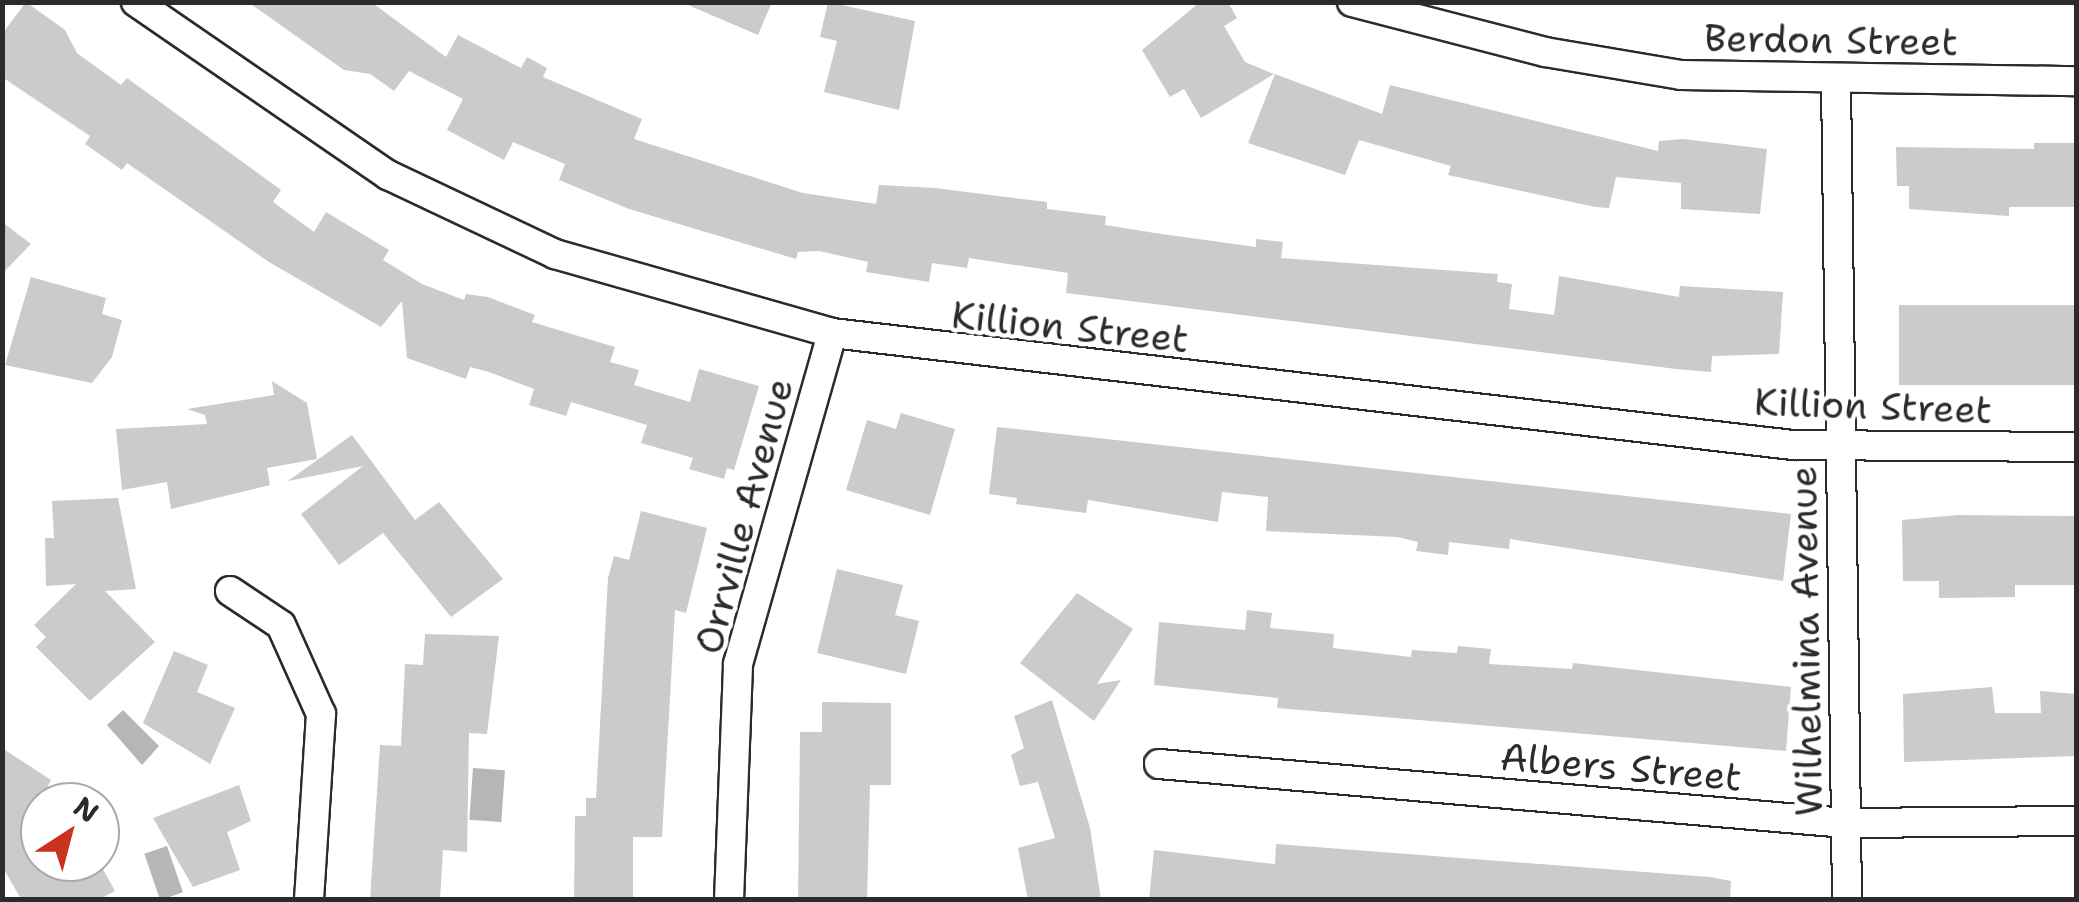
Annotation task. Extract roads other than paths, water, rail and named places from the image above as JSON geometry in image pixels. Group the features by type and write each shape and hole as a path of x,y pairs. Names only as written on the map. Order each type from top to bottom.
{"street":[{"name":"Killion Street","path":"136,2 405,183 556,254 832,333 1841,449 2076,447"},
{"name":"Berdon Street","path":"1352,2 1545,52 1681,74 1836,80 2076,81"},
{"name":"Wilhelmina Avenue","path":"1836,80 1847,900"},
{"name":"Orrville Avenue","path":"729,900 738,664 832,333"},
{"path":"230,591 281,626 322,714 309,900"},
{"name":"Albers Street","path":"1159,764 1846,823 2076,821"}]}
